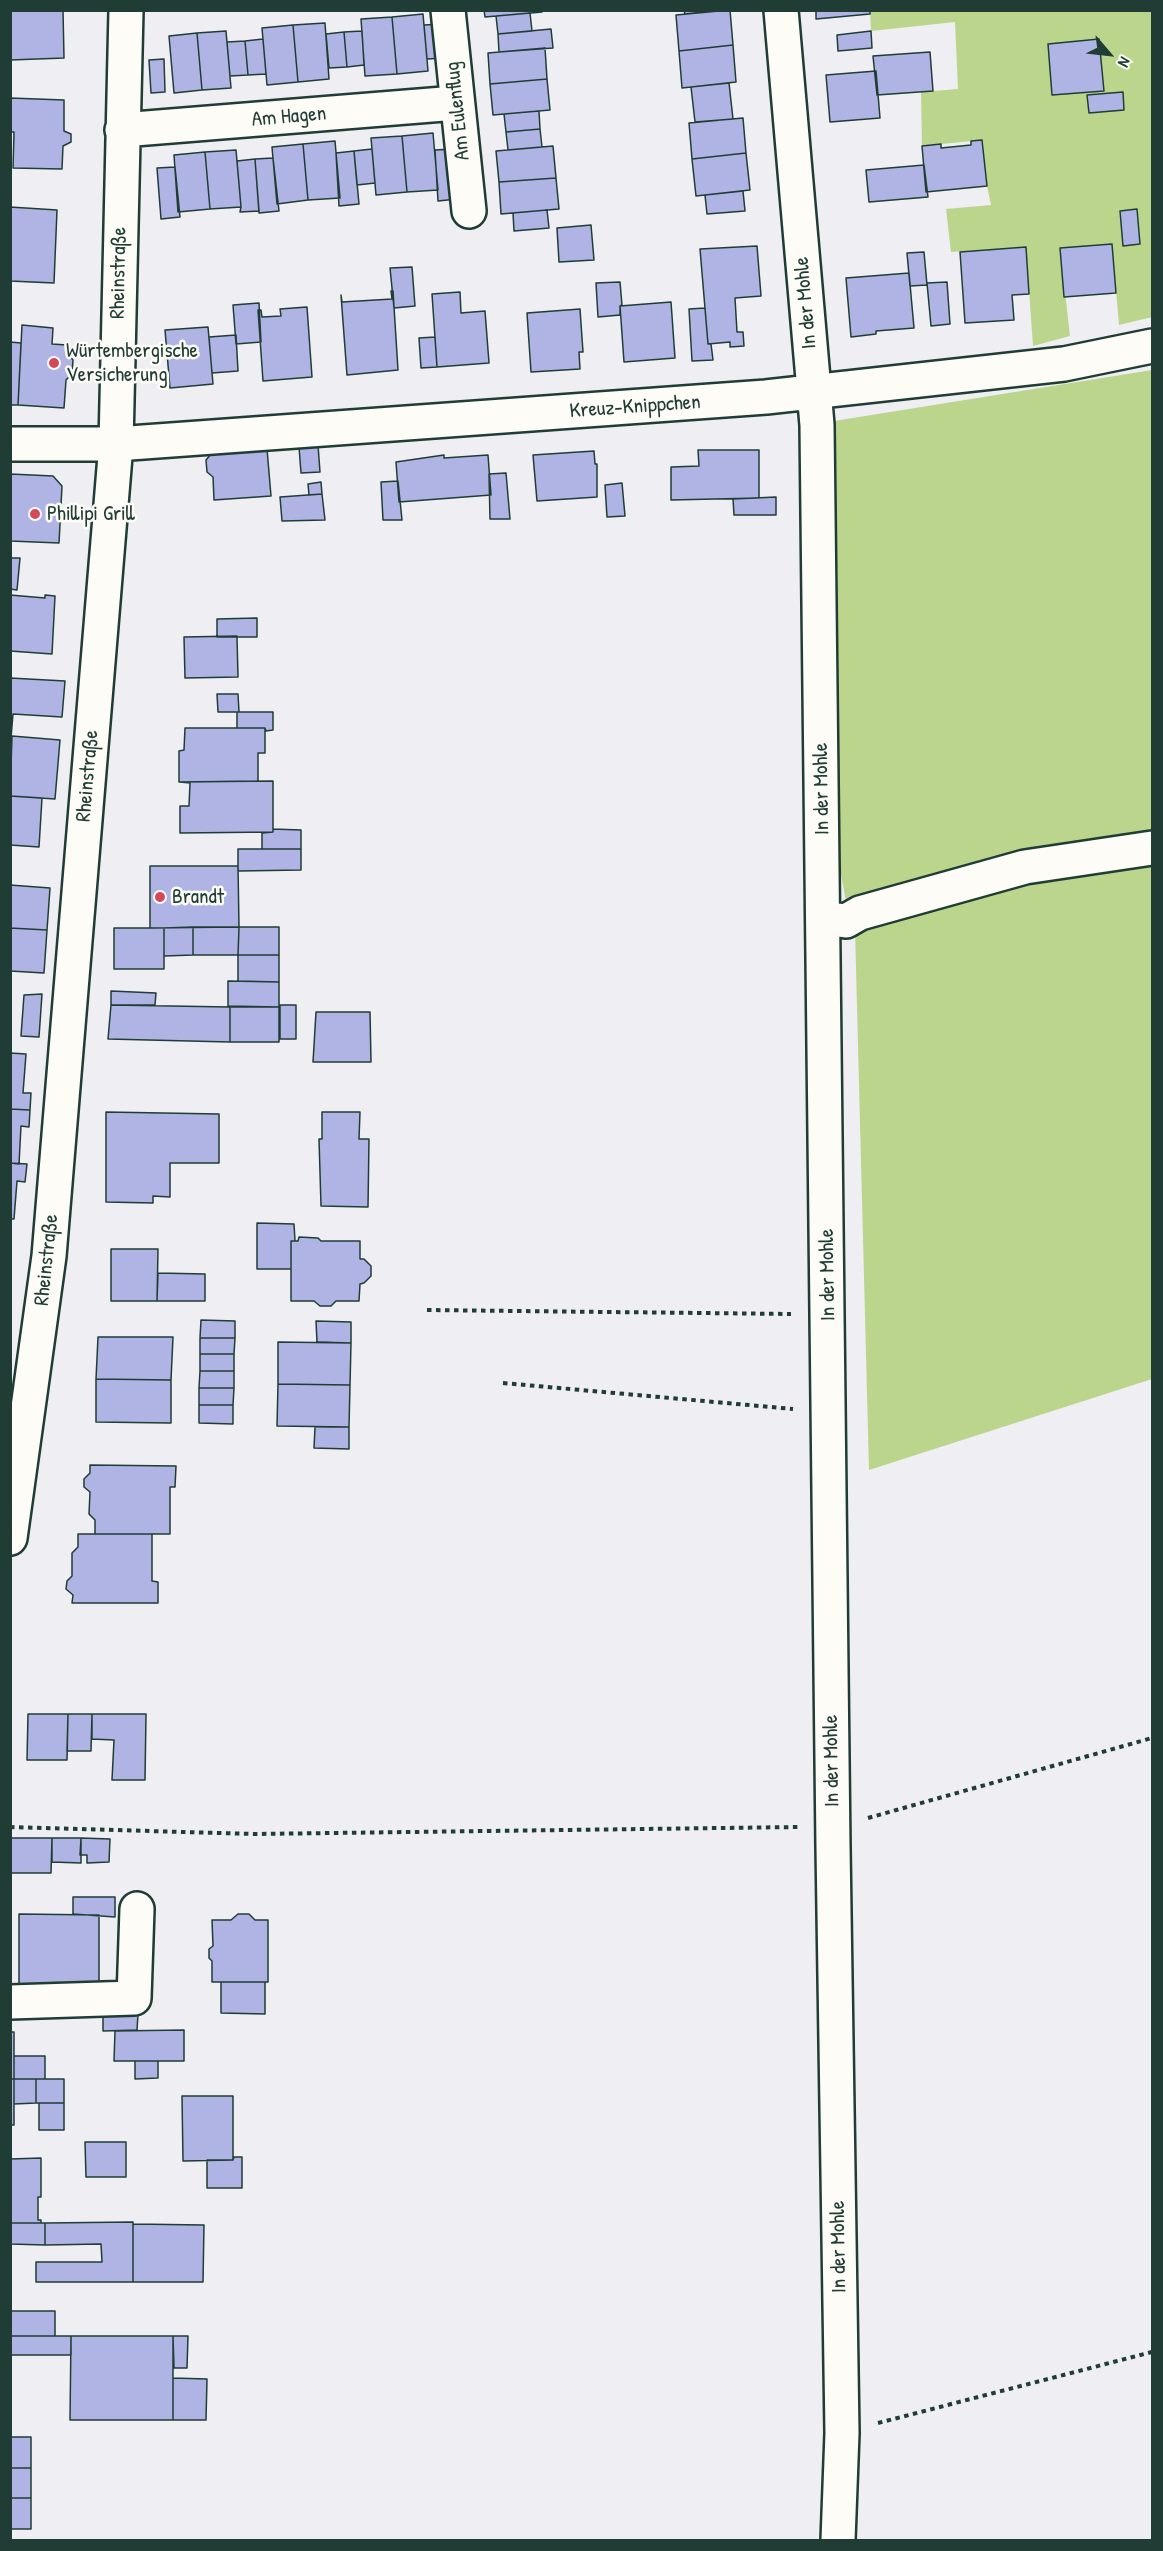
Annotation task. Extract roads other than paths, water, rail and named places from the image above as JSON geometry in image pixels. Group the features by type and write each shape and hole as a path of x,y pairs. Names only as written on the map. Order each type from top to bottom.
{"street":[{"name":"Rheinstraße","path":"10,1538 49,1256 116,444 126,10"},
{"name":"Am Eulenflug","path":"448,10 469,212"},
{"name":"In der Mohle","path":"781,10 817,425 842,2433 838,2541"},
{"name":"Am Hagen","path":"122,130 456,103"},
{"name":"Kreuz-Knippchen","path":"10,444 116,444 813,392 1064,364 1152,346"},
{"path":"824,918 846,921 860,914 1025,867 1152,848"},
{"path":"10,2002 134,1998 137,1909"}],"place":[{"name":"Würtembergische Versicherung","path":"54,363"},
{"name":"Phillipi Grill","path":"35,514"},
{"name":"Brandt","path":"160,897"}]}
